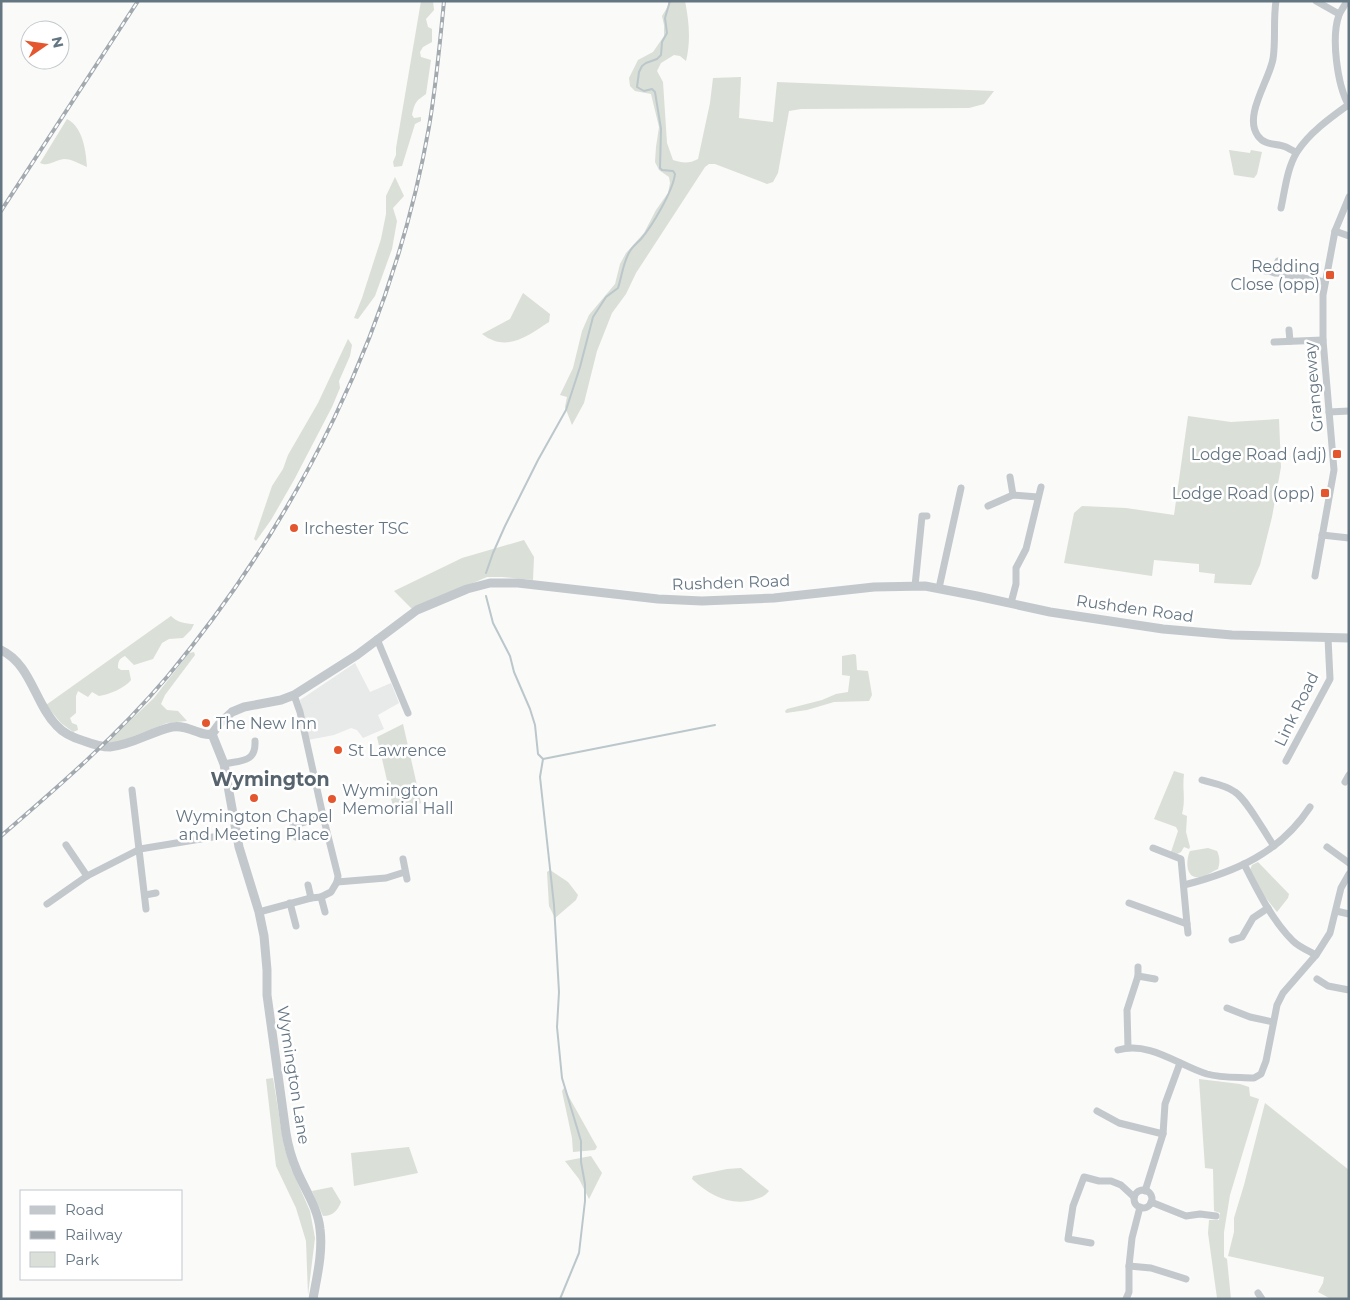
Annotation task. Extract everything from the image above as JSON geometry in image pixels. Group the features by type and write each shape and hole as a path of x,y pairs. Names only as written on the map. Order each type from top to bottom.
{"street":[{"path":"1276,1 1273,18 1274,43 1272,62 1259,94 1253,125 1257,135 1264,142 1286,147 1296,152"},
{"path":"1316,1 1340,14"},
{"path":"1281,208 1288,175 1296,152 1328,120 1349,106 1342,93 1336,54 1336,31 1340,14 1347,1"},
{"name":"Grangeway","path":"1315,576 1334,470 1322,310 1325,282 1335,231 1349,197"},
{"path":"1335,231 1349,236"},
{"path":"1275,273 1278,261"},
{"path":"1261,270 1325,282"},
{"path":"1289,330 1290,342"},
{"path":"1274,342 1323,340"},
{"path":"1329,412 1349,411"},
{"path":"1010,477 1013,495"},
{"path":"1011,604 1016,584 1016,568 1026,549 1041,487"},
{"path":"940,588 961,488"},
{"path":"988,506 1013,495 1038,497"},
{"path":"915,586 922,516 927,516"},
{"path":"1322,535 1349,538"},
{"name":"Rushden Road","path":"212,734 232,712 244,707 281,700 294,695 357,655 417,610 467,589 490,584 518,583 658,599 702,601 774,598 874,587 915,586 940,588 1011,604 1116,622 1232,635 1349,638"},
{"name":"Link Road","path":"1286,761 1330,679 1328,638"},
{"path":"377,639 408,713"},
{"path":"1,650 10,654 20,665 40,702 56,726 77,739 102,747 109,747 131,742 172,727 188,727 207,735 212,734"},
{"path":"259,912 321,897 331,892 338,876 300,712 294,695"},
{"name":"Wymington Lane","path":"212,734 224,764 239,846 259,912 264,936 267,996 286,1134 292,1158 315,1211 320,1228 319,1261 313,1299"},
{"path":"224,764 250,758 254,754 254,741"},
{"path":"1345,782 1349,775"},
{"path":"1202,780 1224,786 1235,792 1274,846"},
{"path":"132,790 146,909"},
{"path":"1184,885 1210,878 1262,856 1300,823 1310,807"},
{"path":"296,837 293,826 323,816"},
{"path":"47,904 87,876 140,850 237,833"},
{"path":"66,845 87,876"},
{"path":"1328,847 1349,863"},
{"path":"1153,848 1182,859 1188,933"},
{"path":"337,882 406,876 403,858"},
{"path":"1244,864 1257,891 1294,942 1316,955"},
{"path":"1118,1050 1128,1047 1159,1053 1208,1074 1258,1077 1266,1061 1270,1045 1272,1022 1277,1005 1283,993 1316,955 1330,933 1341,888 1349,874"},
{"path":"308,885 311,898"},
{"path":"145,895 156,893"},
{"path":"321,897 325,912"},
{"path":"290,903 296,926"},
{"path":"1129,903 1187,924"},
{"path":"1232,940 1242,937 1254,918 1268,908"},
{"path":"1336,911 1349,914"},
{"path":"1128,1047 1127,1010 1138,976 1138,967"},
{"path":"1138,976 1155,979"},
{"path":"1317,979 1328,986 1349,990"},
{"path":"1227,1008 1250,1017 1272,1022"},
{"path":"1145,1191 1163,1134 1165,1104 1180,1063"},
{"path":"1097,1111 1119,1123 1163,1134"},
{"path":"1091,1243 1068,1239 1073,1206 1084,1177 1121,1184 1134,1198 1140,1208"},
{"path":"1134,1198 1138,1192 1145,1191 1150,1194 1151,1202"},
{"path":"1140,1208 1148,1206 1151,1202"},
{"path":"1151,1202 1186,1216 1200,1214 1216,1216"},
{"path":"1126,1299 1129,1292 1132,1238 1140,1208"},
{"path":"1129,1266 1152,1268 1186,1279"}],"shaded area":[{"path":"355,663 370,692 391,683 399,703 378,715 384,729 363,738 357,730 351,728 334,735 308,740 300,700"}],"green space":[{"path":"421,1 433,1 434,10 426,19 428,27 432,29 432,42 423,47 420,52 421,57 431,60 426,94 416,102 414,107 412,115 414,118 421,117 421,121 415,124 402,166 394,167 393,162 396,155"},
{"path":"668,1 685,1 689,31 686,61 680,56 674,55 661,63 657,71 663,82 667,143 673,160 676,161 689,162 698,159 710,103 713,78 741,77 739,118 773,122 777,82 994,91 984,104 969,108 801,109 789,111 778,173 773,182 767,184 715,164 709,164 705,167 636,273 626,294 612,313 597,351 584,403 572,425 565,407 567,397 560,395 573,368 582,331 589,315 615,284 620,264 626,253 644,233 656,210 668,193 669,177 659,170 655,162 659,127 651,94 635,91 630,86 629,78 638,60 653,52 664,36 662,16 668,6"},
{"path":"67,119 77,128 83,140 87,167 67,159 49,164 40,163"},
{"path":"1229,150 1250,153 1251,150 1262,152 1257,174 1254,178 1234,175"},
{"path":"395,177 404,196 393,208 397,221 392,249 375,296 358,319 354,318 381,239 386,214 386,196"},
{"path":"523,293 550,314 549,322 525,337 508,342 491,340 482,334 510,319"},
{"path":"348,339 352,345 350,356 339,381 340,388 332,407 294,480 271,520 256,541 254,539 272,486 318,403"},
{"path":"1188,416 1231,422 1279,419 1281,467 1272,517 1260,565 1251,585 1214,583 1215,574 1199,572 1199,564 1154,560 1152,576 1064,563 1074,513 1082,506 1126,508 1174,515"},
{"path":"524,540 534,557 533,580 487,577 412,609 394,591 462,558"},
{"path":"171,616 181,622 194,624 191,630 183,638 169,639 162,643 153,659 134,665 125,656 121,658 118,668 129,670 131,680 116,691 99,696 92,692 88,697 78,691 76,696 76,713 70,718 72,723 77,725 78,730 73,732 61,723 46,705"},
{"path":"194,652 195,655 165,695 161,704 167,710 178,711 187,721 167,723 116,743 105,744 154,698 189,653"},
{"path":"856,655 857,670 868,671 872,695 869,701 834,702 807,710 786,713 787,709 848,692 850,676 842,675 842,656"},
{"path":"403,724 421,803 394,811 377,737"},
{"path":"1174,771 1184,774 1182,814 1187,816 1186,832 1190,847 1189,849 1184,847 1177,854 1171,852 1178,831 1176,827 1154,819"},
{"path":"1208,848 1217,851 1219,856 1218,869 1204,876 1194,877 1188,868 1190,851"},
{"path":"1258,862 1289,894 1277,912 1262,893 1250,870 1252,865"},
{"path":"550,870 568,882 578,895 576,900 555,918 549,906 547,872"},
{"path":"273,1078 284,1146 291,1168 310,1211 315,1238 308,1295 306,1241 296,1208 276,1166 266,1079"},
{"path":"1199,1079 1240,1084 1249,1087 1250,1096 1259,1099 1230,1195 1224,1232 1224,1257 1227,1259 1231,1299 1217,1298 1208,1233 1209,1220 1219,1220 1220,1213 1214,1211 1213,1169 1205,1168"},
{"path":"564,1088 597,1147 595,1150 573,1152 572,1138 562,1091"},
{"path":"1265,1103 1349,1170 1349,1299 1331,1299 1318,1292 1324,1277 1228,1256 1234,1232 1234,1218"},
{"path":"409,1147 418,1173 354,1186 351,1153"},
{"path":"591,1156 602,1173 589,1199 579,1179 565,1161"},
{"path":"741,1168 769,1191 768,1193 760,1198 747,1201 730,1201 714,1195 692,1179 693,1176"},
{"path":"332,1187 341,1202 335,1212 323,1216 312,1191"}],"waterway":[{"path":"486,573 505,526 538,460 566,410 593,317 606,297 618,288 628,255 656,217 673,181 675,174 673,171 660,168 661,129 655,92 652,89 644,91 637,87 639,72 642,66 661,55 662,42 667,33 665,18 670,1"},
{"path":"486,596 493,623 510,656 514,672 530,709 535,725 538,754 543,759 540,777 554,905 559,992 557,1027 562,1078 581,1141 581,1162 585,1184 579,1253 560,1299"},
{"path":"543,759 715,725"}],"railway":[{"path":"1,211 138,1"},
{"path":"1,836 108,740 167,677 214,617 258,553 298,488 334,419 365,349 391,276 413,202 429,127 444,1"}],"place":[{"name":"Redding Close (opp)","path":"1330,275"},
{"name":"Lodge Road (adj)","path":"1337,454"},
{"name":"Lodge Road (opp)","path":"1325,493"},
{"name":"Irchester TSC","path":"294,528"},
{"name":"The New Inn","path":"206,723"},
{"name":"St Lawrence","path":"338,750"},
{"name":"Wymington Chapel and Meeting Place","path":"254,798"},
{"name":"Wymington Memorial Hall","path":"332,799"}],"district":[{"name":"Wymington","path":"270,779"}]}
